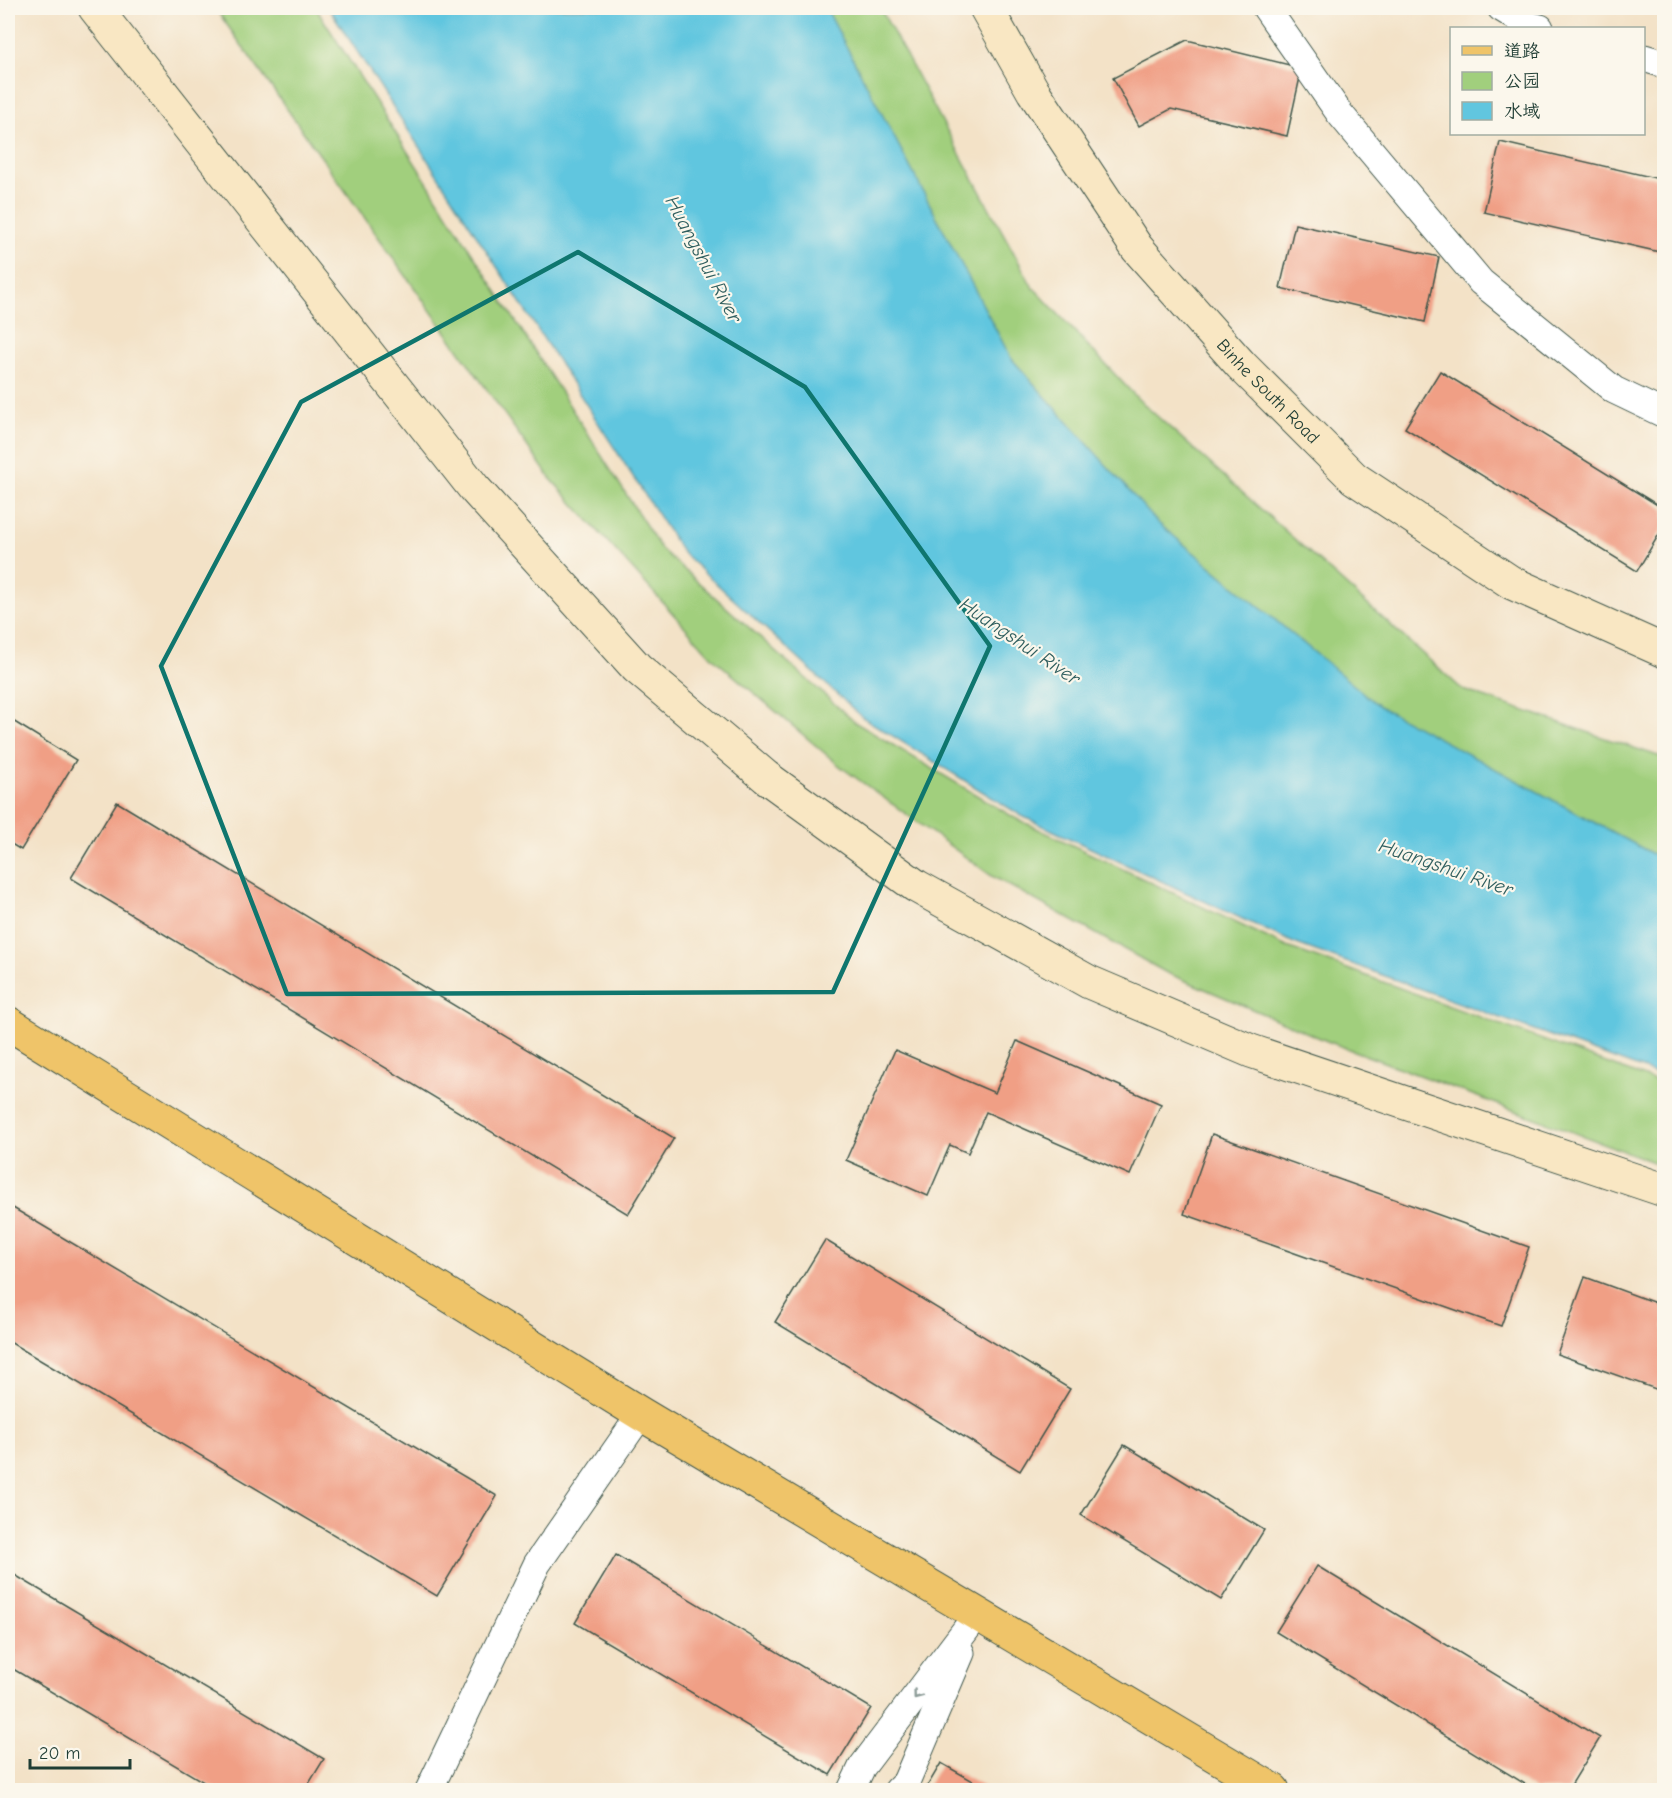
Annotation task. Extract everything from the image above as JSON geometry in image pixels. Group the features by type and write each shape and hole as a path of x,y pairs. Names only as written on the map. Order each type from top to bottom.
{"main road":[{"path":"8,1023 641,1414 1273,1791"}],"street":[{"path":"95,8 474,488 637,668 765,777 916,886 1089,982 1251,1051 1665,1190"},
{"name":"Binhe South Road","path":"986,8 1033,91 1137,248 1241,365 1354,478 1512,583 1665,651"},
{"path":"1266,8 1340,114 1481,282 1614,390 1665,414"},
{"path":"1501,8 1536,27"},
{"path":"1645,58 1665,64"},
{"path":"429,1791 537,1564 641,1414"},
{"path":"851,1791 862,1767 977,1615"},
{"path":"898,1791 906,1782 977,1615"}],"highlighted area":[{"path":"578,252 805,387 990,646 833,992 287,994 161,666 301,402"}],"green space":[{"path":"215,8 316,8 661,549 856,723 1015,818 1287,947 1664,1084 1664,1166 1327,1041 1165,972 992,876 841,767 713,658 550,478"},
{"path":"810,8 880,8 1032,286 1139,400 1463,690 1664,758 1664,879 1371,722 1149,538 1004,374"}],"water":[{"name":"Huangshui River","path":"329,8 826,8 1011,358 1157,522 1379,706 1664,860 1664,1077 1294,943 1022,816 862,717 682,552"}],"building":[{"path":"1187,40 1302,68 1287,136 1171,109 1139,126 1113,78"},
{"path":"1500,142 1664,180 1664,253 1484,212"},
{"path":"1295,224 1439,257 1425,322 1280,288"},
{"path":"1440,371 1664,509 1664,526 1637,571 1405,428"},
{"path":"8,718 76,760 21,850 8,842"},
{"path":"117,802 674,1138 628,1214 71,878"},
{"path":"1017,1041 1161,1104 1130,1175 986,1112 968,1153 950,1145 928,1196 846,1160 895,1050 995,1093"},
{"path":"1212,1134 1529,1247 1501,1326 1184,1214"},
{"path":"8,1205 497,1496 437,1596 8,1341"},
{"path":"825,1240 1070,1389 1020,1471 775,1322"},
{"path":"1585,1277 1664,1306 1664,1392 1557,1354"},
{"path":"1124,1445 1264,1530 1221,1600 1081,1515"},
{"path":"616,1555 871,1708 830,1775 575,1623"},
{"path":"1317,1566 1600,1738 1568,1790 1535,1790 1276,1632"},
{"path":"8,1571 324,1759 305,1790 217,1790 8,1666"},
{"path":"941,1763 989,1790 925,1790"}]}
